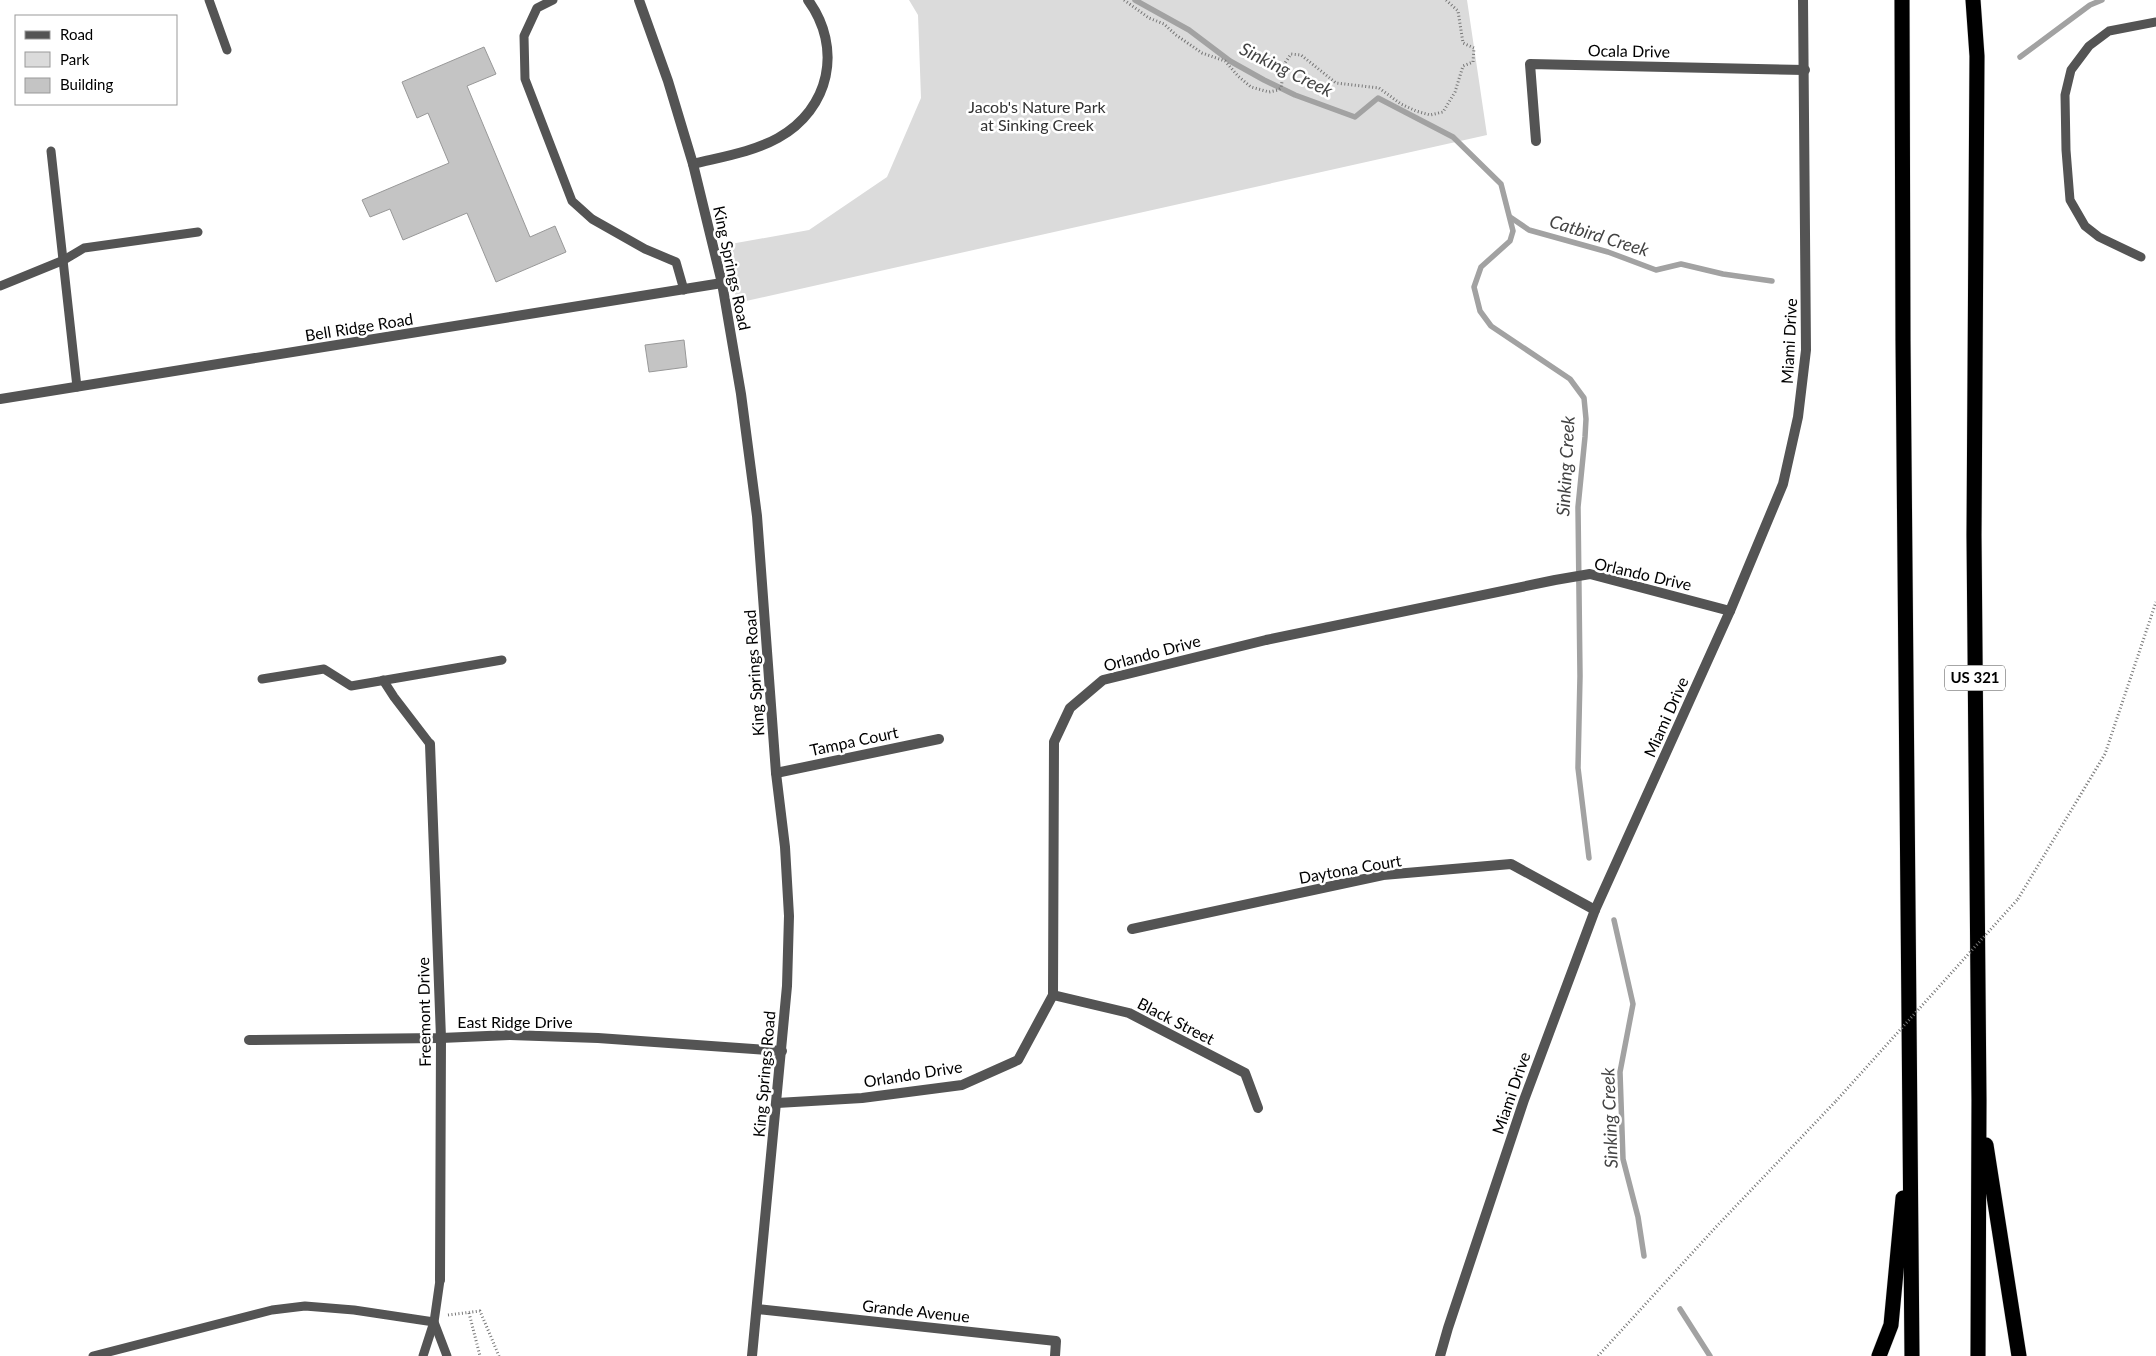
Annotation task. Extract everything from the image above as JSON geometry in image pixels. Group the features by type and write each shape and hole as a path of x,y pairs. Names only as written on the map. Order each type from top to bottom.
{"highway":[{"path":"1902,0 1903,361 1912,1356"},
{"name":"US 321","path":"1973,0 1977,56 1974,535 1978,1356"},
{"path":"1978,1100 2019,1356"},
{"path":"1879,1356 1891,1325 1911,1114"}],"street":[{"name":"King Springs Road","path":"640,0 668,81 693,164 722,283 741,394 757,516 776,773 785,847 789,916 787,986 758,1309 752,1356"},
{"path":"693,164 746,150 777,139 799,124 814,106 824,86 828,62 827,39 820,19 808,0"},
{"name":"Miami Drive","path":"1440,1356 1524,1100 1595,910 1730,611 1783,484 1798,417 1806,350 1803,0"},
{"name":"Ocala Drive","path":"1536,141 1530,64 1805,70"},
{"name":"Bell Ridge Road","path":"0,399 722,283"},
{"name":"Orlando Drive","path":"777,1103 862,1098 962,1085 1018,1060 1053,995 1054,742 1070,708 1103,680 1257,642 1590,574 1730,611"},
{"name":"Tampa Court","path":"776,773 939,739"},
{"name":"Freemont Drive","path":"430,744 441,1038 440,1280"},
{"name":"Daytona Court","path":"1132,929 1383,875 1511,864 1595,910"},
{"name":"Black Street","path":"1053,995 1129,1013 1245,1073 1258,1108"},
{"name":"East Ridge Drive","path":"249,1040 441,1038 510,1035 598,1038 782,1051"},
{"name":"Grande Avenue","path":"758,1309 1056,1341 1055,1356"}],"lane":[{"path":"209,0 227,50"},
{"path":"553,0 537,8 524,36 525,79 572,201 592,219 645,249 676,262 684,290"},
{"path":"2141,257 2099,237 2085,226 2070,200 2065,96 2071,70 2089,46 2108,31 2156,22"},
{"path":"52,151 78,387"},
{"path":"0,286 64,260 84,248 198,232"},
{"path":"262,679 324,669 351,686 502,660"},
{"path":"384,680 394,697 430,744"},
{"path":"423,1356 434,1319 440,1280"},
{"path":"93,1356 272,1310 305,1306 434,1319"},
{"path":"434,1319 447,1356"}],"path":[{"path":"1124,0 1150,18 1164,24 1202,53 1225,60 1238,76 1251,87 1263,92 1281,88 1285,64 1291,54 1301,55 1336,83 1379,88 1401,104 1430,114 1443,112 1455,92 1463,66 1474,62 1474,48 1463,43 1458,11 1446,0"},
{"path":"1598,1356 1715,1228 1836,1101 2018,899 2105,754 2156,602"},
{"path":"434,1319 480,1311 499,1356"},
{"path":"469,1313 480,1356"}],"green space":[{"name":"Jacob's Nature Park at Sinking Creek","path":"909,0 1467,0 1487,135 737,303 725,245 809,230 887,177 921,98 918,15"}],"building":[{"path":"484,47 496,74 467,86 530,237 555,226 566,252 496,282 467,213 403,240 390,209 370,217 362,200 449,163 428,113 417,118 402,82"},
{"path":"684,340 687,367 649,372 645,345"}],"waterway":[{"name":"Sinking Creek","path":"1135,0 1189,30 1230,61 1295,95 1355,117 1378,98 1453,137 1501,184 1513,231 1510,241 1481,267 1474,287 1480,311 1491,326 1570,379 1584,398 1586,419 1578,507 1580,676 1578,768 1589,858"},
{"name":"Catbird Creek","path":"2020,57 2090,5 2102,0"},
{"name":"Catbird Creek","path":"1510,217 1529,230 1608,252 1656,270 1681,264 1723,274 1772,281"},
{"name":"Sinking Creek","path":"1614,920 1633,1004 1620,1072 1623,1159 1638,1217 1644,1256"},
{"name":"Sinking Creek","path":"1680,1309 1710,1356"}]}
